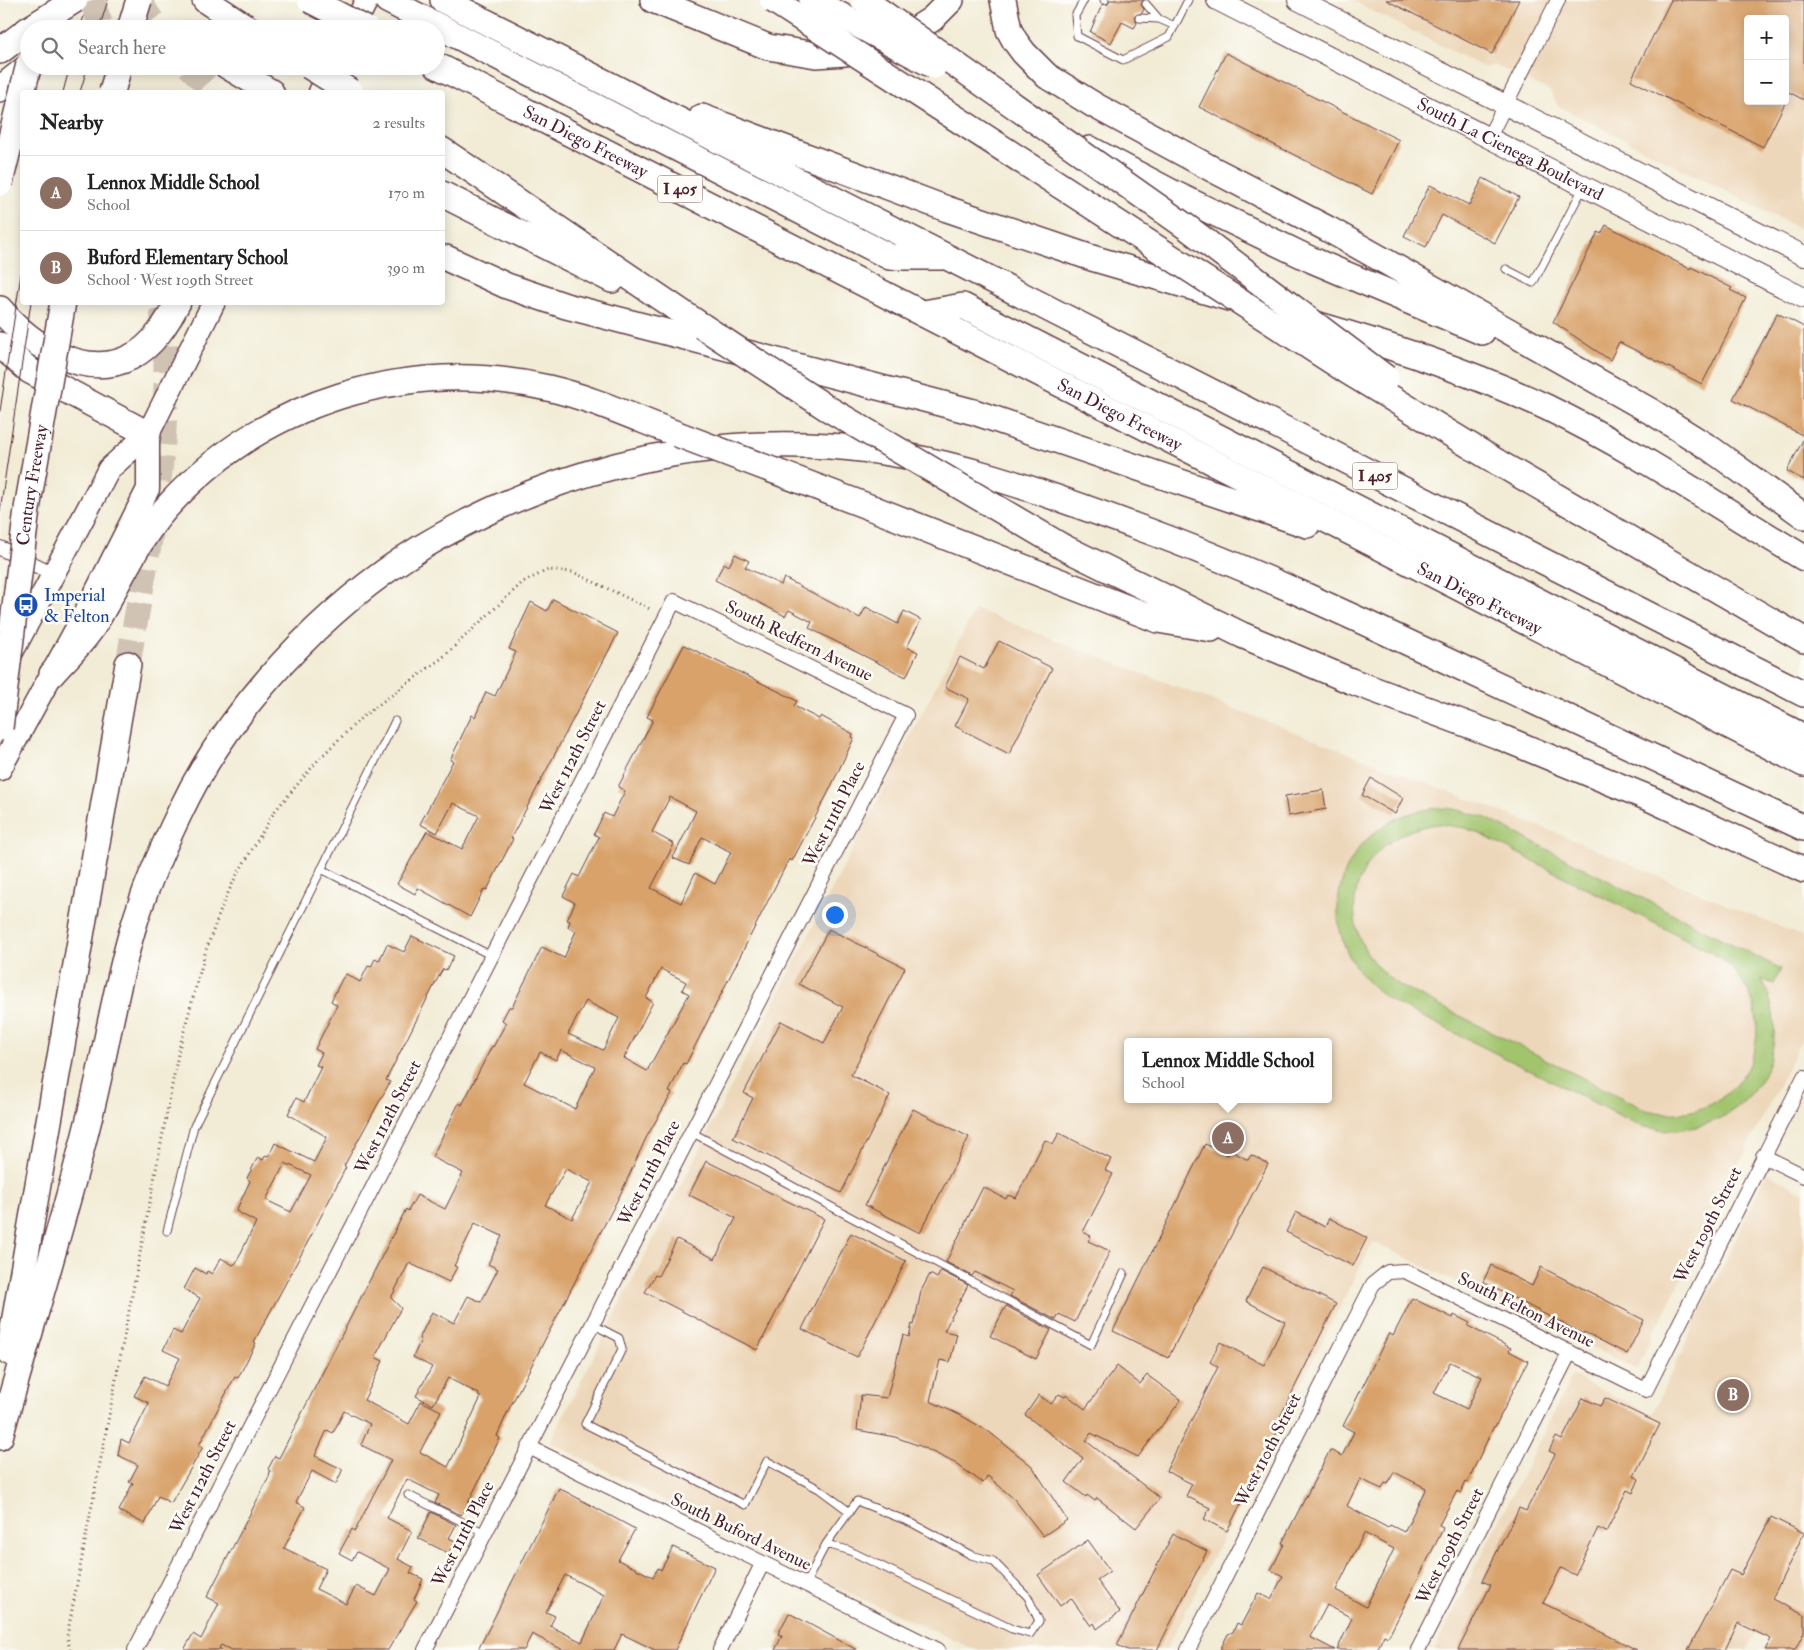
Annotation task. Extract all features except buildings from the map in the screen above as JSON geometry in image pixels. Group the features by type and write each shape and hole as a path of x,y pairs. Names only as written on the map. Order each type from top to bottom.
{"highway":[{"path":"41,20 47,0"},
{"path":"43,20 75,0"},
{"path":"132,20 138,0"},
{"path":"204,0 236,20"},
{"path":"310,0 349,20"},
{"path":"388,0 427,20"},
{"name":"I 405","path":"443,0 1804,694"},
{"path":"653,0 768,47 816,55 845,53 891,45 932,19 951,0"},
{"path":"773,0 1347,371 1497,462 1804,640"},
{"path":"812,0 1175,194 1312,260 1588,377"},
{"path":"864,0 1188,228 1497,462"},
{"path":"1003,0 1009,30 1015,41 1024,54 1047,76 1094,106 1328,229 1652,412 1711,448 1804,516"},
{"path":"445,29 890,257 946,257"},
{"path":"0,51 20,36"},
{"name":"San Diego Freeway","path":"445,70 1804,764"},
{"path":"0,89 20,72"},
{"path":"587,74 947,209 1092,258 1426,357 1478,377 1547,408 1612,443 1804,558"},
{"path":"23,90 27,75"},
{"path":"113,90 117,75"},
{"path":"242,75 268,90"},
{"path":"324,75 348,90"},
{"path":"0,183 20,102"},
{"path":"445,152 702,326 827,408 1063,547 1242,635 1351,681 1498,736 1651,799 1804,870"},
{"path":"447,196 702,326"},
{"path":"446,258 507,286 566,306 974,412 1382,550"},
{"name":"Century Freeway","path":"0,728 27,510 62,305"},
{"path":"0,310 17,328 38,343 65,358 93,364 131,357 153,340 169,319 176,305"},
{"path":"924,313 963,306 1804,737"},
{"path":"0,345 30,371 148,434"},
{"path":"52,674 93,626 142,540 165,510 199,474 217,459 279,421 332,398 377,386 408,381 490,379 549,388 581,397 1158,620 1242,635"},
{"path":"0,1437 89,1122 123,967 135,922 178,815 203,769 259,691 297,649 366,586 404,559 483,513 575,476 624,462 678,452 779,445 830,446 931,460 992,477 1121,521 1257,574 1804,828"},
{"path":"0,1406 128,664"}],"main road":[{"path":"357,20 367,0"},
{"name":"South La Cienega Boulevard","path":"1217,0 1804,298"},
{"name":"South La Cienega Boulevard","path":"1298,0 1804,256"},
{"path":"321,90 328,75"},
{"path":"0,675 109,469 148,434 212,305"},
{"path":"0,768 92,600 148,489 148,434"}],"street":[{"path":"1489,137 1558,0"},
{"path":"0,548 54,574"},
{"name":"South Redfern Avenue","path":"674,601 906,715"},
{"name":"West 112th Street","path":"135,1650 674,601"},
{"name":"West 111th Place","path":"425,1650 906,715"},
{"name":"West 109th Street","path":"1646,1390 1804,1077"},
{"path":"1763,1156 1804,1176"},
{"name":"South Felton Avenue","path":"1388,1272 1405,1271 1646,1390"},
{"name":"West 110th Street","path":"1188,1650 1373,1284 1388,1272"},
{"name":"West 109th Street","path":"1418,1650 1570,1352"},
{"name":"South Buford Avenue","path":"528,1447 938,1650"},
{"path":"720,1650 762,1564"}],"lane":[{"path":"1084,0 1075,16 1077,36 1124,60 1169,37 1188,0"},
{"path":"1146,4 1159,19"},
{"path":"1140,18 1159,19 1174,26"},
{"path":"1506,269 1533,283 1584,185"},
{"path":"167,1231 194,1126 396,721"},
{"path":"321,869 492,956"},
{"path":"691,1132 1092,1345 1124,1272"},
{"path":"592,1324 619,1338 622,1348 585,1424 745,1505 767,1460 819,1490 850,1512"},
{"path":"408,1495 485,1533"},
{"path":"804,1585 826,1544 857,1502 912,1523 971,1555 993,1560 1028,1597 1039,1621 1030,1634 1012,1629 848,1550 826,1544"}],"shaded area":[{"path":"1351,0 1804,0 1804,231 1558,106 1550,91 1494,65 1485,68"},
{"path":"975,609 1554,832 1804,937 1804,1035 1636,1369 1373,1242 1166,1650 975,1650 814,1577 550,1442"},
{"path":"1767,1173 1804,1193 1804,1617 1772,1601 1747,1650 1434,1650 1572,1376 1652,1414"}],"green space":[{"path":"1439,808 1455,809 1486,818 1781,969 1774,984 1762,979 1773,1011 1774,1041 1766,1069 1751,1093 1730,1112 1704,1125 1674,1130 1641,1126 1393,1002 1364,978 1346,949 1338,918 1341,887 1352,858 1373,834 1402,816","holes":["1439,824 1465,828 1711,952 1738,976 1753,1003 1757,1033 1750,1061 1735,1085 1712,1104 1682,1113 1646,1110 1401,986 1377,966 1361,942 1355,916 1357,890 1366,867 1384,846 1408,832"]}],"tunnel":[{"path":"92,0 99,20"},
{"path":"138,0 152,20"},
{"path":"198,75 212,90"},
{"path":"128,664 152,529 163,438 166,393 161,305"}],"tram line":[{"path":"102,20 108,0"},
{"path":"83,20 84,16"},
{"path":"64,90 68,75"},
{"path":"81,90 85,75"},
{"path":"0,411 20,281"},
{"path":"0,511 31,305"}],"place":[{"name":"Imperial & Felton","path":"26,605"},
{"name":"Lennox Middle School","path":"1228,1138"},
{"name":"Buford Elementary School","path":"1733,1395"}]}
